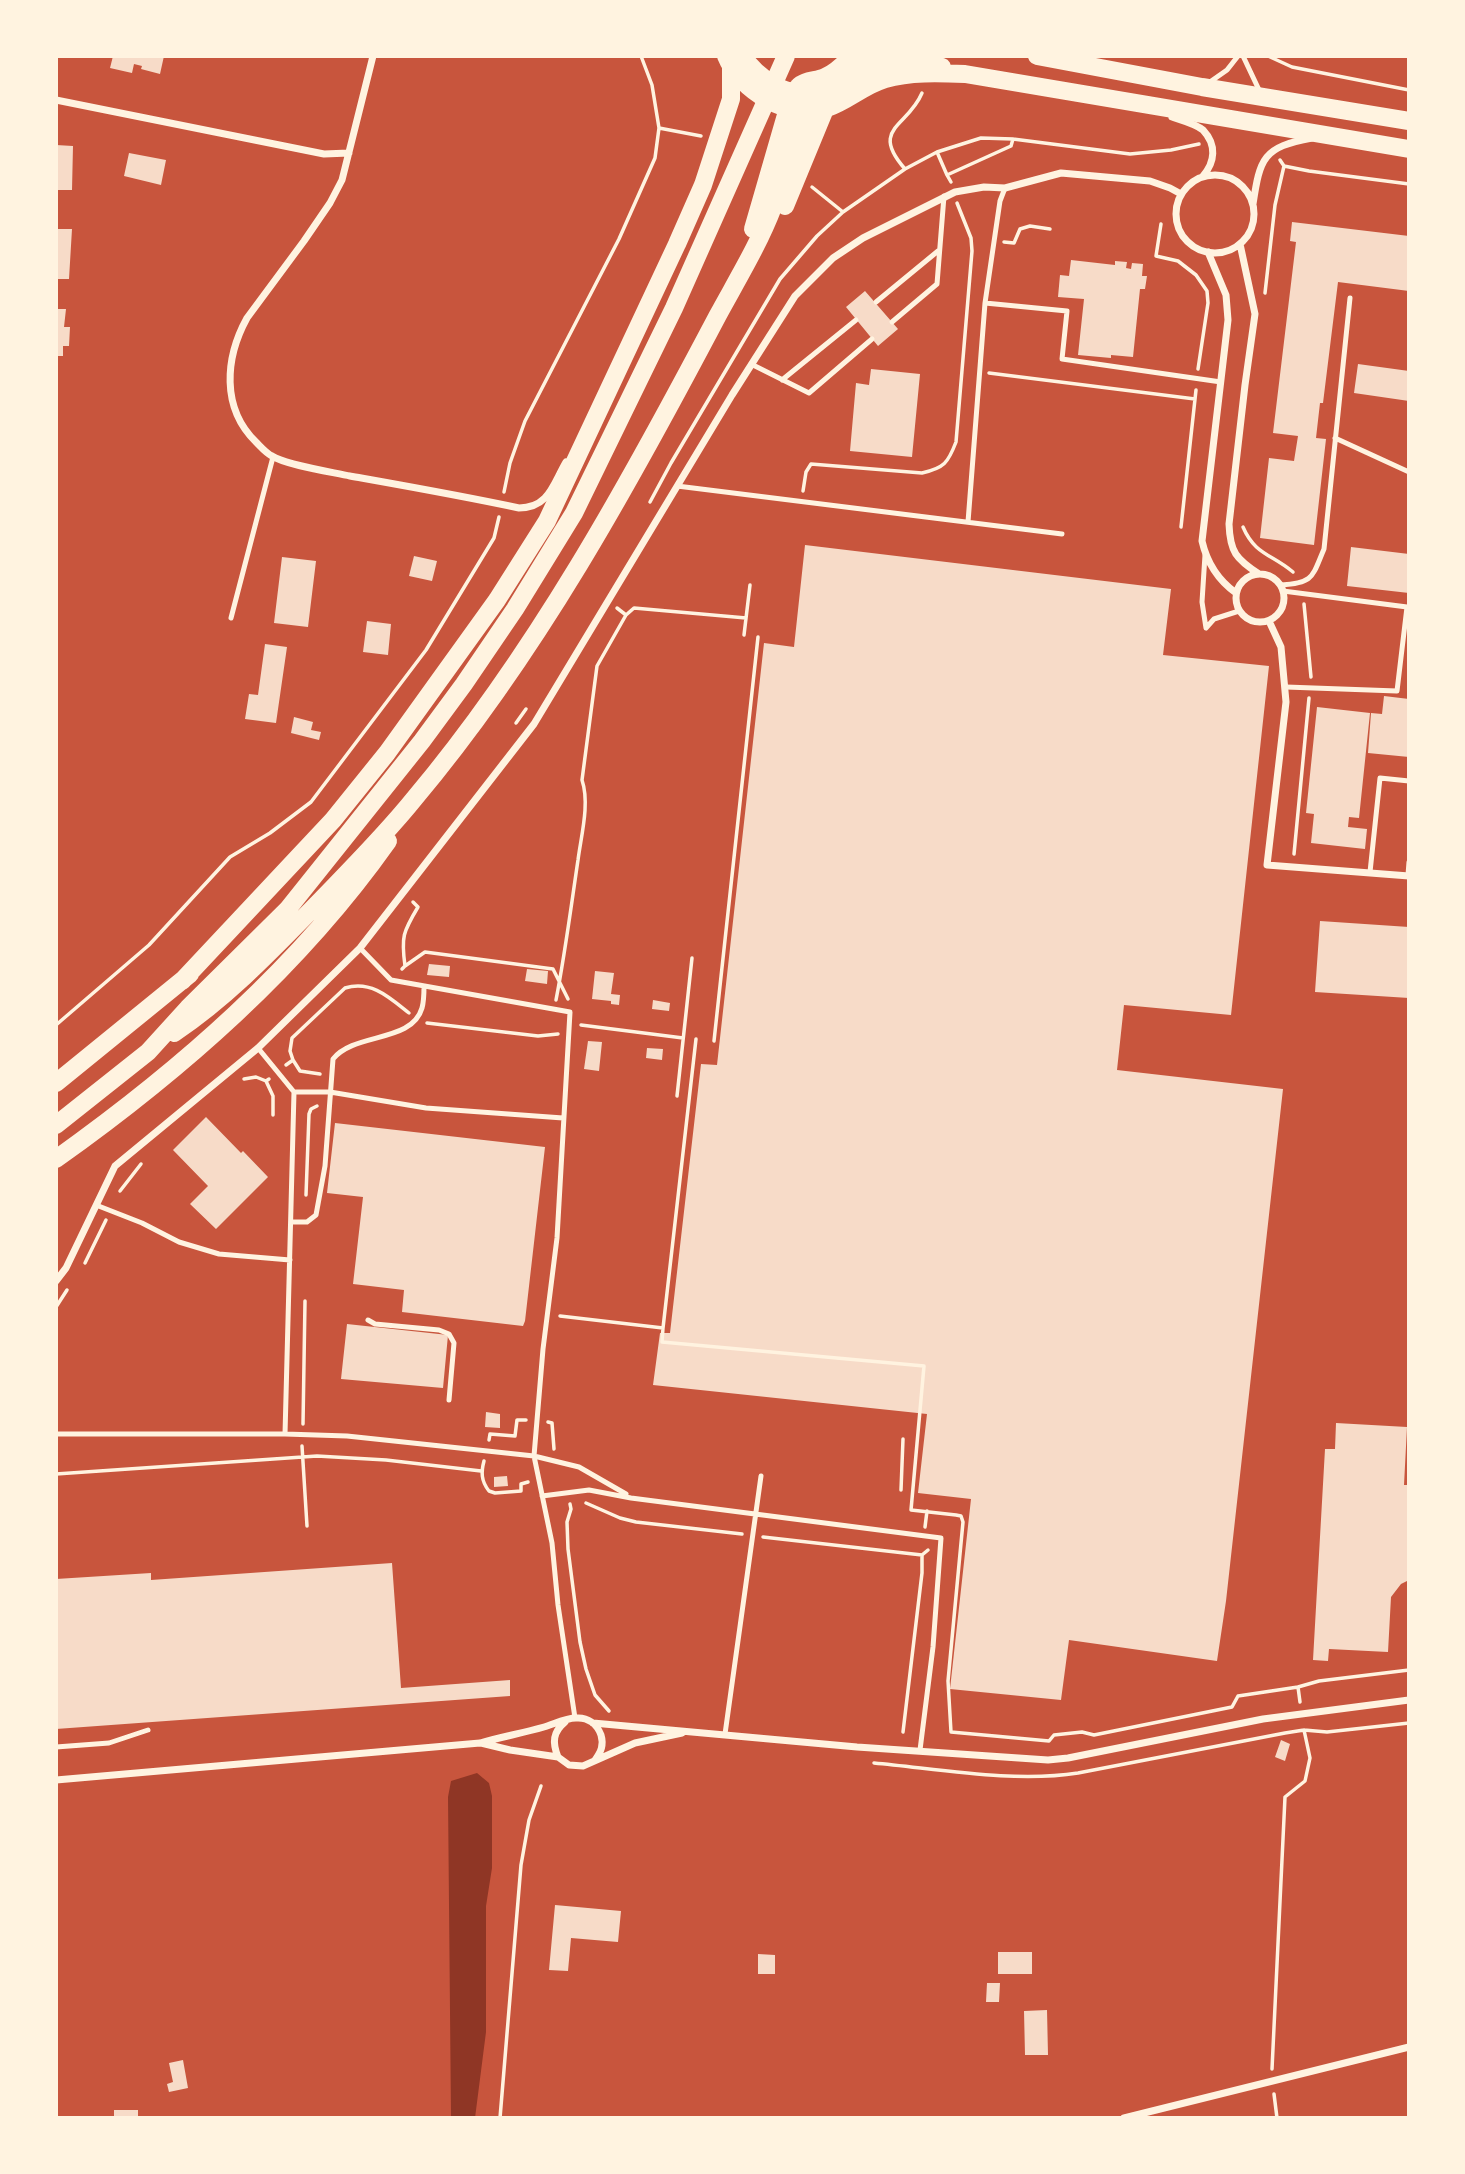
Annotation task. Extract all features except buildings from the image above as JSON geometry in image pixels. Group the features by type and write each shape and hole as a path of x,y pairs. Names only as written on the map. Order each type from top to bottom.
{"highway":[{"path":"148,1052 188,1008 287,910 422,741 515,609 574,513 611,440 674,308 786,56"},
{"path":"721,310 767,243 782,212 821,102 841,87 856,64 872,56"},
{"path":"1037,56 1202,87 1409,121"},
{"path":"733,60 741,80 756,92 771,101 795,104 821,102 890,78 965,74"},
{"path":"182,981 333,820 387,752 497,600 540,532 703,185 731,99 733,60"},
{"path":"56,1125 148,1052 195,1019 258,964 413,801 454,749 530,642 653,437 721,310 773,208 798,87 825,77 841,67 912,61 965,74 1409,149"},
{"path":"56,1159 160,1080 251,999 347,896 395,831 413,801"},
{"path":"56,1083 182,981 357,820"}],"street":[{"path":"373,56 342,180 330,203 247,318 232,352 230,387 239,419 249,436 273,457 322,470 501,505 532,508 542,501 592,422"},
{"path":"56,100 324,154 349,153"},
{"path":"1135,103 1202,129 1214,154 1212,166 1203,176"},
{"path":"1253,204 1248,192 1239,183 1216,174 1203,176 1194,180 1181,194 1175,218 1186,241 1196,248 1219,253 1230,250 1240,244 1252,226 1259,167 1271,151 1309,139 1335,136"},
{"path":"56,1282 66,1268 116,1166 258,1048 360,948 534,724 751,364 795,296 833,258 863,238 955,191 984,187 1005,188 1061,173 1150,181 1181,194"},
{"path":"1240,244 1255,314 1229,524 1230,544 1241,562 1259,574 1271,577 1282,588 1284,598 1280,612 1269,621 1263,622 1249,620 1239,611 1237,605 1236,593 1242,581 1259,574"},
{"path":"1208,252 1226,295 1228,320 1202,541 1205,555 1213,570 1224,584 1236,593"},
{"path":"1269,621 1281,647 1286,702 1267,865 1408,876"},
{"path":"593,1723 857,1747 1055,1759 1263,1719 1409,1700"},
{"path":"558,1757 553,1745 555,1732 563,1722 575,1718"},
{"path":"56,1780 480,1742 575,1718 586,1719 600,1731 603,1741 595,1760"},
{"path":"480,1742 510,1750 558,1757 569,1765 583,1766 635,1743 693,1731"},
{"path":"1125,2118 1409,2048"}],"lane":[{"path":"1202,87 1240,56 1264,97"},
{"path":"968,522 985,303 1000,201 1005,188"},
{"path":"892,322 937,284 944,196"},
{"path":"876,302 939,251"},
{"path":"1282,588 1300,584 1313,576 1324,549 1350,298"},
{"path":"985,303 1068,311 1062,359 1221,382"},
{"path":"782,380 856,320"},
{"path":"751,364 809,393 872,339"},
{"path":"1335,438 1409,472"},
{"path":"231,618 273,457"},
{"path":"677,486 1062,534"},
{"path":"1205,555 1202,602 1206,628 1214,619 1239,611"},
{"path":"1282,588 1303,594 1407,607 1397,691 1286,687"},
{"path":"1370,872 1380,778 1409,781"},
{"path":"1408,876 1409,862"},
{"path":"360,948 391,979 569,1012 557,1238 534,1457 552,1543 558,1605 575,1718"},
{"path":"291,1222 305,1222 316,1214 319,1203 328,1138 333,1059 345,1047 409,1027 422,1008 424,986"},
{"path":"258,1048 294,1092 285,1434"},
{"path":"294,1092 330,1091 426,1108 564,1118"},
{"path":"96,1205 180,1242 219,1254 290,1260"},
{"path":"368,1320 375,1324 439,1330 449,1335 454,1343 449,1400"},
{"path":"56,1434 347,1436 534,1457 557,1462 579,1467 631,1498"},
{"path":"725,1734 761,1476"},
{"path":"542,1496 589,1490 631,1498 941,1538 933,1647 920,1751"},
{"path":"56,1747 109,1743 148,1730"}],"path":[{"path":"56,1026 149,945 230,857 270,833 311,802 426,650 494,538 510,463 525,421 619,239 655,158 659,128 652,85 641,56"},
{"path":"1268,56 1292,68 1409,90"},
{"path":"905,169 890,148 890,138 892,131 919,100 925,84"},
{"path":"659,128 705,137"},
{"path":"646,510 780,279 817,236 844,212 905,169 937,152 981,138 1055,144"},
{"path":"947,174 1011,146 1013,139"},
{"path":"802,500 806,472 811,464 922,473 938,469 949,459 956,443 972,251 971,238 959,211 955,191 937,152"},
{"path":"1265,300 1275,205 1284,166"},
{"path":"1388,180 1409,184"},
{"path":"805,184 844,212"},
{"path":"971,238 1014,243 1020,229 1030,226 1050,229"},
{"path":"963,371 1195,399"},
{"path":"1243,527 1250,542 1284,564 1297,576 1300,584"},
{"path":"744,635 750,585"},
{"path":"1292,867 1311,677 1303,594"},
{"path":"607,602 626,615"},
{"path":"551,1035 586,792 582,780 597,666 626,615 634,608 746,618"},
{"path":"714,1041 758,637"},
{"path":"516,723 532,700"},
{"path":"404,894 418,906 402,941 405,966"},
{"path":"381,991 405,966 425,953 553,969 570,1004"},
{"path":"677,1096 692,958"},
{"path":"331,1076 300,1071 290,1051 292,1038 345,988 356,985 381,991 421,1023 489,1032 551,1035 568,1033 581,1025 683,1038"},
{"path":"576,1014 581,1025"},
{"path":"696,1039 662,1342 923,1366 911,1510 956,1515 961,1517 963,1522 948,1681 951,1732 1049,1741 1054,1735 1082,1732 1094,1735 1232,1707 1238,1696 1319,1681 1409,1670"},
{"path":"266,1081 293,1060"},
{"path":"305,1222 309,1114 311,1109 319,1105 319,1074"},
{"path":"239,1082 246,1077 257,1077 266,1081 273,1096 273,1115"},
{"path":"83,1265 120,1190 130,1175 150,1156"},
{"path":"56,1307 73,1282"},
{"path":"305,1300 302,1457 307,1527"},
{"path":"560,1316 663,1328"},
{"path":"537,1421 552,1423 557,1462"},
{"path":"901,1490 903,1438"},
{"path":"56,1474 317,1456 386,1460 481,1471"},
{"path":"566,1493 572,1509 567,1522 568,1549 580,1642 595,1695 610,1712"},
{"path":"903,1731 922,1555"},
{"path":"1277,2118 1272,2081 1285,1797 1305,1781 1310,1758 1298,1687"},
{"path":"500,2118 521,1865 529,1820 541,1786"}],"shaded area":[{"path":"477,1773 489,1783 492,1796 492,1868 486,1906 486,2032 475,2118 451,2118 448,1797 451,1781"}]}
